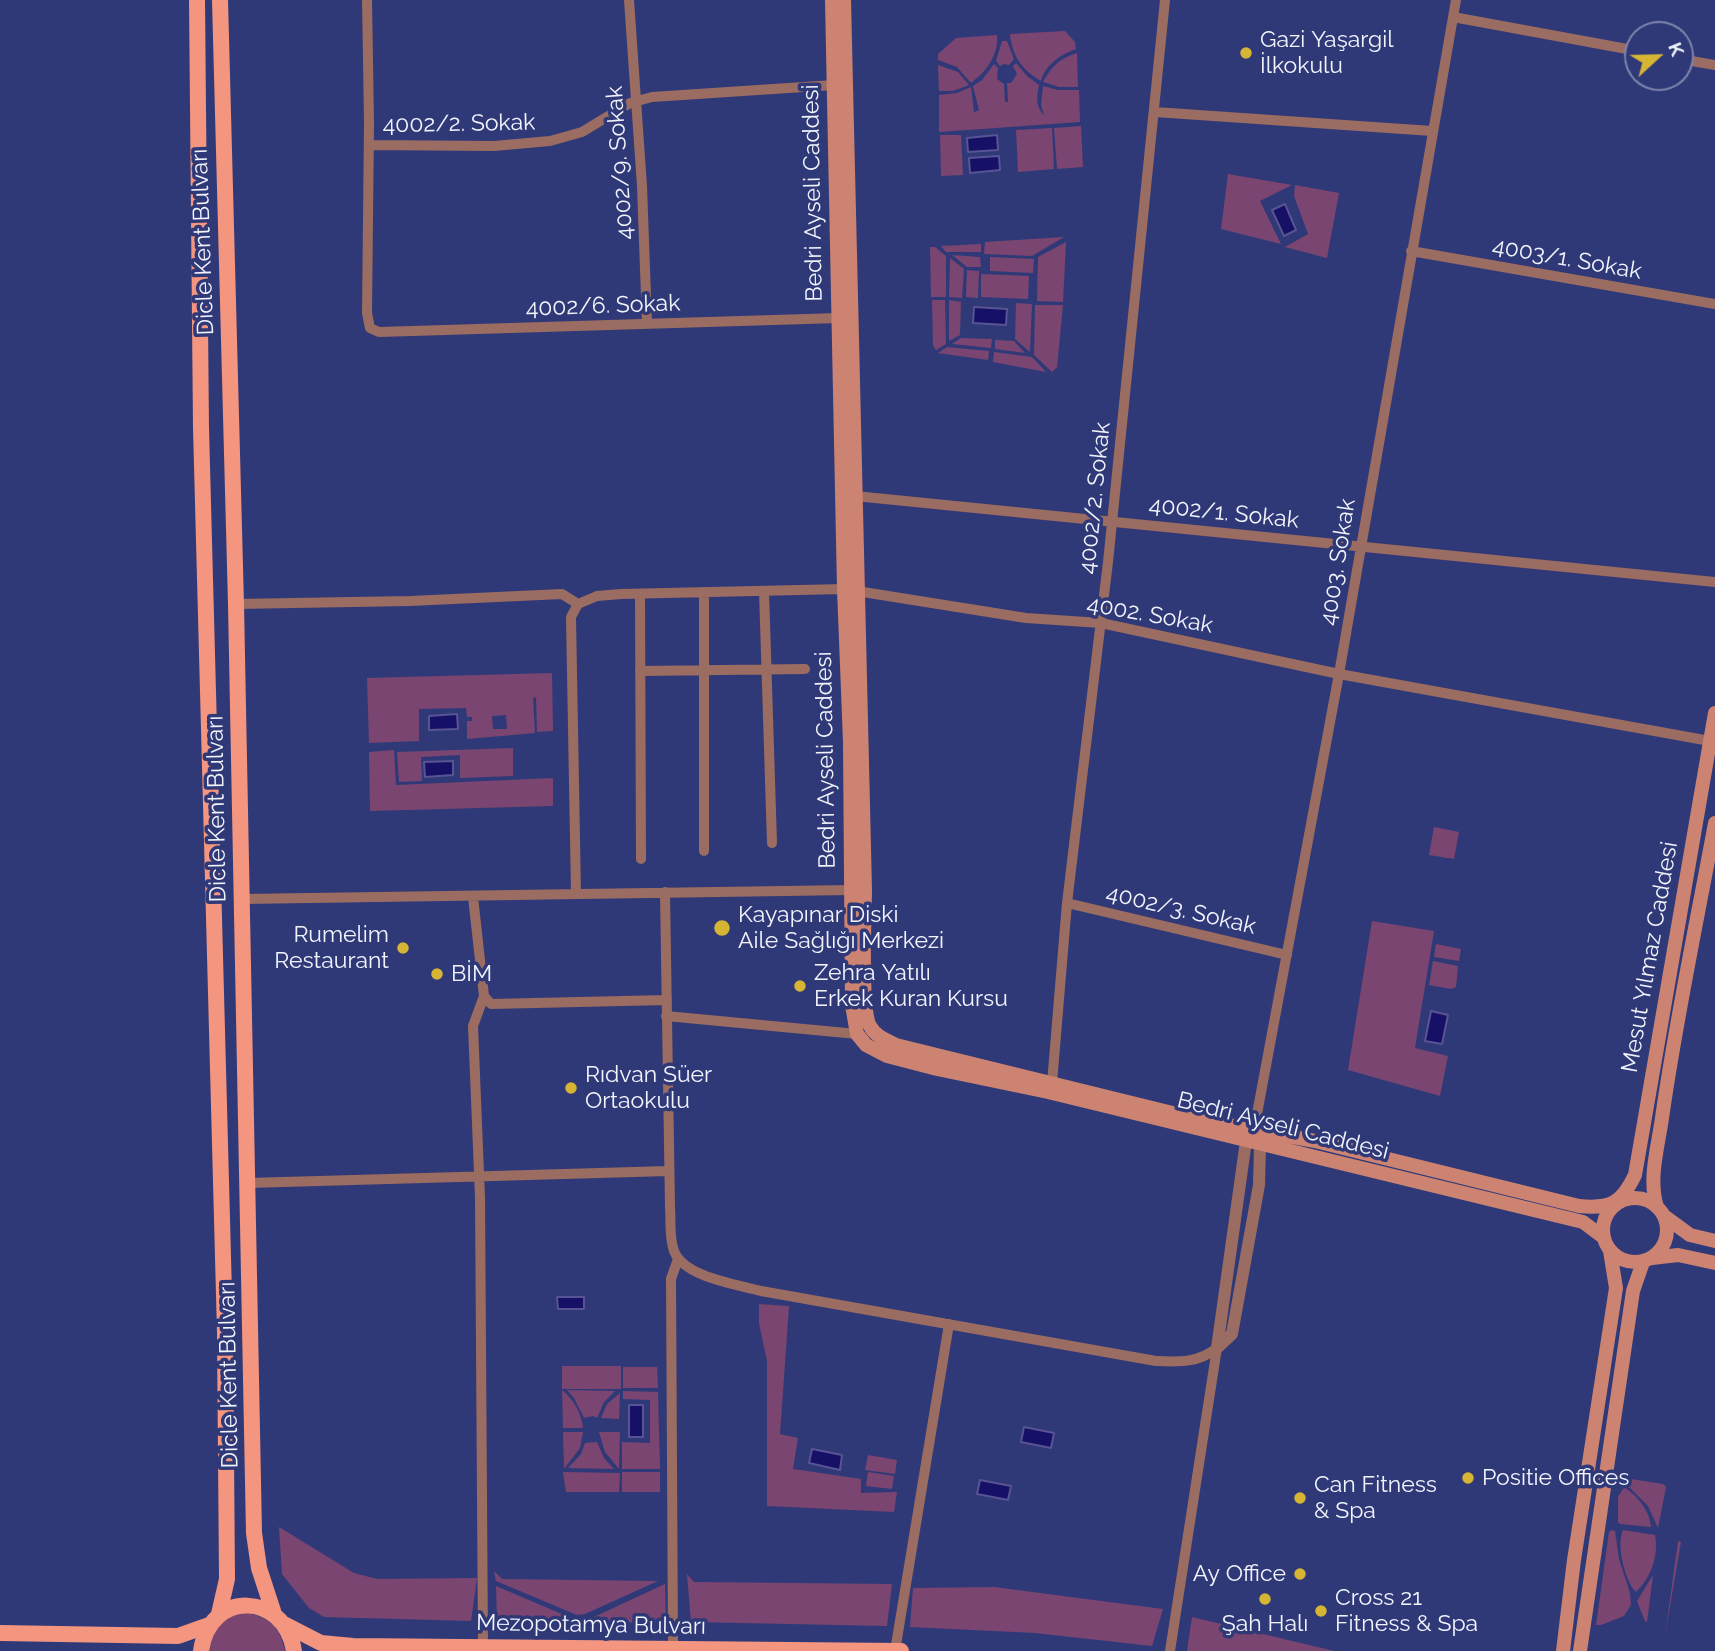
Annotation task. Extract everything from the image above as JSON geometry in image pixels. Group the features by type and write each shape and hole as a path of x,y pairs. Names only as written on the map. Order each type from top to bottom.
{"main road":[{"name":"Dicle Kent Bulvarı","path":"197,0 201,428 225,1332 227,1579 214,1620 202,1638 201,1651"},
{"name":"Dicle Kent Bulvarı","path":"220,0 236,604 254,1532 259,1569 279,1619 291,1637 293,1651"},
{"name":"Bedri Ayseli Caddesi","path":"832,0 839,318 865,1003 870,1027 881,1038 896,1045 1201,1120 1583,1222 1603,1237"},
{"name":"Bedri Ayseli Caddesi","path":"844,0 855,496 850,742 852,1005 857,1034 866,1045 887,1056 937,1069 1254,1135 1315,1141 1579,1206 1598,1208 1616,1203"},
{"name":"Mesut Yılmaz Caddesi","path":"1616,1203 1629,1188 1635,1175 1715,713"},
{"name":"Mesut Yılmaz Caddesi","path":"1660,1211 1652,1192 1666,1086 1715,822"},
{"path":"1563,1651 1574,1560 1616,1288 1610,1251 1603,1237 1603,1221 1616,1203 1640,1198 1690,1236 1715,1241"},
{"path":"1580,1651 1633,1291 1648,1260 1665,1243 1667,1224 1660,1211"},
{"path":"1610,1251 1624,1261 1678,1255 1715,1263"},
{"name":"Mezopotamya Bulvarı","path":"214,1620 232,1608 246,1605 261,1607 321,1643 353,1646 901,1651"},
{"path":"0,1633 178,1636 214,1620"}],"street":[{"path":"367,0 369,145"},
{"name":"4002/9. Sokak","path":"629,0 642,186 647,324"},
{"name":"4002/2. Sokak","path":"1052,1083 1067,904 1113,521 1165,0"},
{"name":"4003. Sokak","path":"1254,1135 1339,674 1456,0"},
{"path":"1453,17 1624,48"},
{"path":"1694,61 1715,65"},
{"name":"4002/2. Sokak","path":"369,145 494,146 550,141 582,132 635,102 652,97 834,85"},
{"path":"1155,112 1432,131"},
{"name":"4002/6. Sokak","path":"369,145 367,313 370,328 379,332 839,318"},
{"name":"4003/1. Sokak","path":"1412,251 1715,304"},
{"name":"4002/1. Sokak","path":"855,496 1715,582"},
{"name":"4002. Sokak","path":"578,604 597,596 851,590 1027,618 1101,623 1339,674 1710,741"},
{"path":"764,591 772,844"},
{"path":"704,592 704,851"},
{"path":"236,604 410,601 562,594 578,604 571,617 576,894"},
{"path":"640,594 641,859"},
{"path":"640,671 804,669"},
{"path":"242,898 852,890"},
{"path":"665,892 672,1247 678,1259 698,1274 761,1291 1156,1361 1188,1362 1206,1357 1232,1334 1259,1185 1254,1135"},
{"path":"473,897 484,996 473,1026 479,1175 483,1646"},
{"name":"4002/3. Sokak","path":"1067,904 1287,955"},
{"path":"484,996 491,1004 667,1000"},
{"path":"666,1016 857,1034"},
{"path":"1170,1651 1217,1348 1254,1135"},
{"path":"247,1183 669,1171"},
{"path":"673,1648 671,1279 678,1259"},
{"path":"895,1651 949,1324"}],"shaded area":[{"path":"1065,31 1075,42 1076,49 1054,61 1041,81 1029,73 1020,62 1013,49 1010,34"},
{"path":"997,35 996,49 990,62 982,74 971,83 957,67 938,60 938,54 956,38"},
{"path":"1002,41 1007,41 1014,59 1009,65 1000,66 996,61"},
{"path":"1077,53 1078,87 1059,87 1043,82 1057,64"},
{"path":"1016,63 1039,85 1038,105 1044,115 1041,105 1043,86 1058,90 1079,90 1080,122 939,132 939,95 957,93 971,87 974,112 979,110 973,86 982,80 994,64 998,68 997,79 1004,84 1005,102 1008,102 1007,83 1011,83 1017,74 1013,66"},
{"path":"938,65 958,72 969,85 953,91 939,91"},
{"path":"1081,126 1083,167 1057,169 1054,128"},
{"path":"1052,128 1054,169 1018,172 1016,130"},
{"path":"940,135 961,135 963,175 941,176"},
{"path":"997,135 998,150 968,152 967,138"},
{"path":"999,156 1000,170 970,173 969,158"},
{"path":"1228,174 1292,185 1260,201 1281,244 1221,229"},
{"path":"1295,185 1339,193 1327,258 1285,247 1308,234 1294,196"},
{"path":"1285,204 1296,230 1284,236 1272,210"},
{"path":"1064,237 1032,256 984,254 985,242"},
{"path":"1066,242 1063,302 1037,301 1038,257"},
{"path":"981,244 981,252 946,252 941,246"},
{"path":"930,247 935,247 946,256 946,297 931,297"},
{"path":"952,255 980,257 981,267 967,267"},
{"path":"990,257 1034,259 1033,273 990,271"},
{"path":"950,258 964,269 962,298 949,297"},
{"path":"967,270 979,271 978,298 966,297"},
{"path":"981,274 1029,276 1028,299 981,297"},
{"path":"932,300 945,300 946,344 936,350 933,346"},
{"path":"949,300 961,302 960,335 949,341"},
{"path":"1016,303 1032,304 1030,352 1015,339"},
{"path":"1035,305 1063,305 1057,367 1052,372 1034,355"},
{"path":"974,307 1007,309 1006,325 973,323"},
{"path":"961,338 992,339 991,348 952,344"},
{"path":"995,340 1014,341 1025,353 995,349"},
{"path":"947,347 989,351 988,360 938,353"},
{"path":"994,352 1032,357 1046,372 993,362"},
{"path":"552,673 553,731 537,732 536,697 533,698 535,733 467,739 467,721 472,721 472,717 467,717 466,708 419,709 419,741 369,743 367,678","holes":["506,715 507,729 493,729 492,716"]},
{"path":"457,714 458,729 429,730 429,716"},
{"path":"513,748 513,776 460,778 460,755 421,757 422,781 399,782 397,752"},
{"path":"394,750 396,785 553,778 553,806 370,811 369,752"},
{"path":"453,761 453,775 425,777 424,762"},
{"path":"1434,827 1459,832 1454,859 1429,855"},
{"path":"1372,921 1434,931 1415,1048 1448,1056 1440,1096 1348,1070"},
{"path":"1436,944 1461,949 1459,961 1434,957"},
{"path":"1433,961 1458,966 1456,987 1451,989 1429,985"},
{"path":"1431,1011 1448,1015 1442,1044 1425,1041"},
{"path":"557,1297 584,1297 584,1309 558,1309"},
{"path":"759,1304 789,1306 780,1434 798,1438 793,1469 861,1479 861,1493 897,1492 894,1512 767,1506 767,1361 759,1323"},
{"path":"562,1366 621,1366 621,1389 562,1389"},
{"path":"623,1367 657,1367 658,1388 623,1388"},
{"path":"562,1390 576,1407 583,1428 563,1428"},
{"path":"567,1390 615,1391 604,1402 597,1418 584,1418"},
{"path":"623,1391 658,1392 660,1469 622,1469 622,1442 650,1443 650,1400 623,1399"},
{"path":"620,1393 619,1419 601,1418 607,1404"},
{"path":"629,1405 643,1405 643,1437 629,1437"},
{"path":"1024,1427 1054,1433 1051,1448 1021,1442"},
{"path":"563,1432 583,1432 580,1448 564,1469"},
{"path":"599,1432 620,1432 619,1469 605,1452"},
{"path":"597,1442 604,1458 614,1469 568,1468 581,1454 585,1443"},
{"path":"812,1449 842,1455 840,1470 809,1463"},
{"path":"868,1455 897,1460 895,1474 865,1470"},
{"path":"563,1472 620,1473 619,1492 566,1492"},
{"path":"622,1472 660,1472 660,1492 622,1492"},
{"path":"868,1472 894,1476 892,1489 866,1486"},
{"path":"1631,1479 1663,1484 1666,1487 1658,1528 1648,1506 1626,1484"},
{"path":"980,1480 1011,1486 1008,1500 977,1494"},
{"path":"1624,1487 1642,1504 1651,1527 1618,1522 1618,1497"},
{"path":"279,1527 354,1573 377,1579 477,1578 471,1621 324,1617 309,1608 282,1574"},
{"path":"1623,1530 1655,1535 1653,1566 1636,1592 1628,1580 1623,1563"},
{"path":"1615,1531 1631,1605 1624,1616 1596,1625 1609,1532"},
{"path":"1678,1542 1681,1542 1665,1635"},
{"path":"494,1571 502,1579 658,1581 585,1614 577,1615 496,1581"},
{"path":"687,1574 694,1582 892,1584 887,1626 691,1622"},
{"path":"1653,1575 1647,1622 1637,1601"},
{"path":"665,1584 666,1623 583,1622"},
{"path":"496,1586 578,1621 497,1621"},
{"path":"994,1587 1163,1609 1152,1646 1035,1633 910,1627 913,1588"},
{"path":"243,1613 259,1616 272,1624 280,1635 285,1651 206,1651 218,1626 223,1621"},
{"path":"1192,1617 1334,1651 1187,1651"}],"place":[{"name":"Gazi Yaşargil İlkokulu","path":"1246,53"},
{"name":"Kayapınar Diski Aile Sağlığı Merkezi","path":"722,928"},
{"name":"Rumelim Restaurant","path":"403,948"},
{"name":"BİM","path":"437,974"},
{"name":"Zehra Yatılı Erkek Kuran Kursu","path":"800,986"},
{"name":"Rıdvan Süer Ortaokulu","path":"571,1088"},
{"name":"Positie Offices","path":"1468,1478"},
{"name":"Can Fitness & Spa","path":"1300,1498"},
{"name":"Ay Office","path":"1300,1574"},
{"name":"Şah Halı","path":"1265,1599"},
{"name":"Cross 21 Fitness & Spa","path":"1321,1611"}]}
